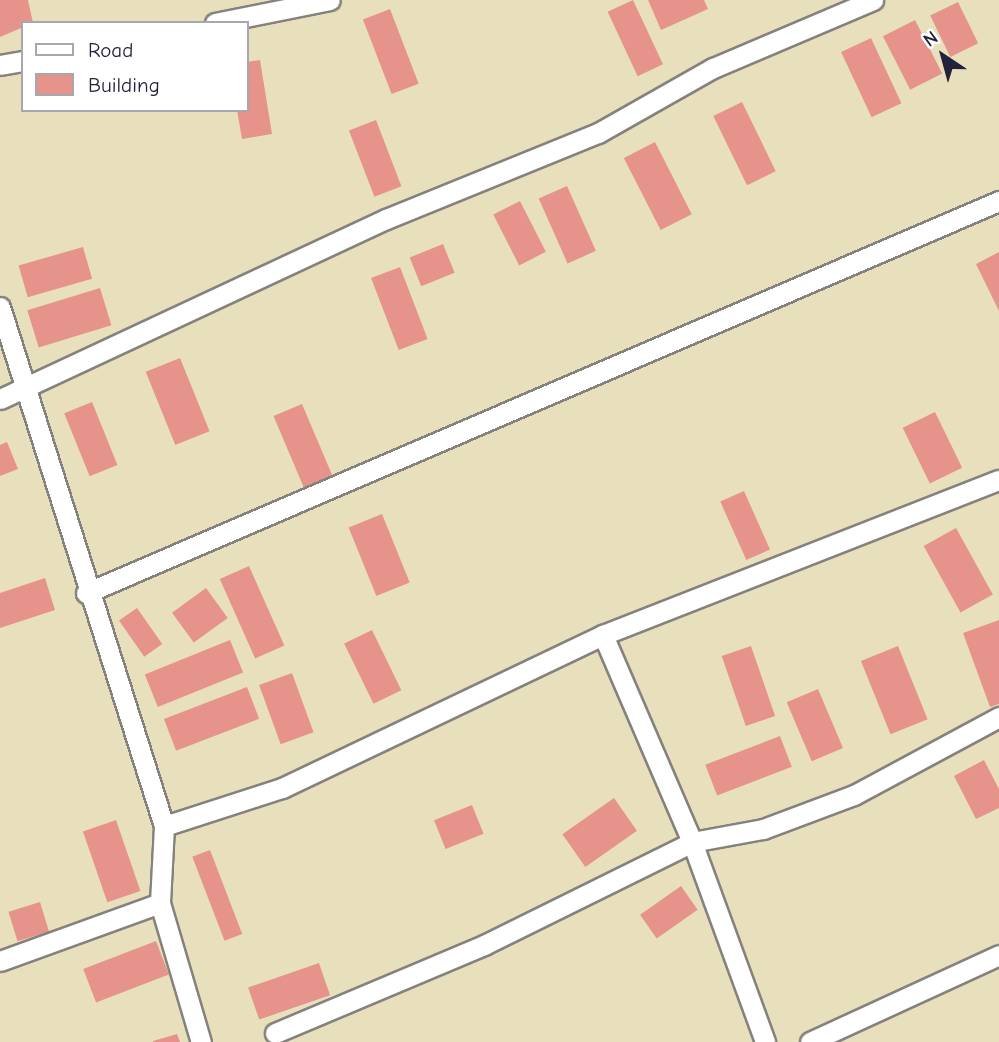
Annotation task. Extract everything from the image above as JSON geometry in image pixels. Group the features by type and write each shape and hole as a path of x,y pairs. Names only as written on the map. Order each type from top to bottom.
{"street":[{"path":"225,21 330,0"},
{"path":"0,399 386,219 598,133 713,68 873,0"},
{"path":"0,65 21,61"},
{"path":"86,593 999,201"},
{"path":"0,307 22,388 86,593 164,826 160,903 201,1042"},
{"path":"164,826 282,788 603,635 999,480"},
{"path":"603,635 692,842 765,1042"},
{"path":"275,1033 484,945 692,842 763,829 854,795 999,717"},
{"path":"0,961 160,903"},
{"path":"810,1042 999,955"}],"building":[{"path":"0,0 28,0 33,21 21,21 21,28 0,37"},
{"path":"633,0 663,64 638,76 608,12"},
{"path":"648,0 704,0 708,9 661,30"},
{"path":"958,2 978,43 950,57 930,16"},
{"path":"390,9 419,84 392,94 363,19"},
{"path":"915,20 942,73 910,90 883,36"},
{"path":"871,38 901,103 872,117 841,52"},
{"path":"260,60 272,134 242,139 237,112 248,112 248,62"},
{"path":"742,102 776,171 747,185 713,116"},
{"path":"376,120 401,186 374,197 349,130"},
{"path":"655,142 692,214 661,230 624,158"},
{"path":"567,186 596,251 568,263 539,199"},
{"path":"520,201 546,252 519,265 493,215"},
{"path":"443,244 455,273 421,286 410,257"},
{"path":"83,247 92,279 28,297 19,265"},
{"path":"999,252 999,311 976,264"},
{"path":"400,267 428,339 399,350 371,278"},
{"path":"100,288 111,325 39,348 27,310"},
{"path":"180,358 210,431 175,445 146,372"},
{"path":"92,402 117,465 90,476 64,413"},
{"path":"302,404 334,479 306,492 273,416"},
{"path":"935,412 962,468 930,484 903,428"},
{"path":"7,442 18,469 0,476 0,445"},
{"path":"744,491 770,549 746,560 720,502"},
{"path":"382,514 410,583 376,596 349,527"},
{"path":"956,528 993,594 960,612 924,546"},
{"path":"249,566 284,645 255,658 220,579"},
{"path":"45,578 55,610 0,628 0,593"},
{"path":"206,588 228,618 194,643 172,613"},
{"path":"137,608 162,644 144,657 119,621"},
{"path":"999,620 999,704 990,707 963,633"},
{"path":"372,630 401,690 374,704 344,644"},
{"path":"230,640 243,672 158,707 145,674"},
{"path":"751,646 775,716 746,726 722,656"},
{"path":"898,646 928,719 891,734 861,661"},
{"path":"292,673 314,732 281,744 259,685"},
{"path":"247,687 259,719 176,751 164,719"},
{"path":"818,689 843,748 812,761 787,702"},
{"path":"780,736 792,767 717,795 705,765"},
{"path":"984,760 999,789 999,808 976,819 954,776"},
{"path":"614,798 637,831 585,867 562,834"},
{"path":"472,805 484,834 446,849 434,820"},
{"path":"116,820 140,891 107,902 83,831"},
{"path":"210,850 242,934 225,941 192,857"},
{"path":"681,886 698,910 657,938 640,915"},
{"path":"40,902 49,932 18,941 8,912"},
{"path":"156,941 169,975 96,1003 83,969"},
{"path":"319,963 330,995 259,1020 248,987"},
{"path":"177,1034 180,1042 153,1042 153,1041"}]}
